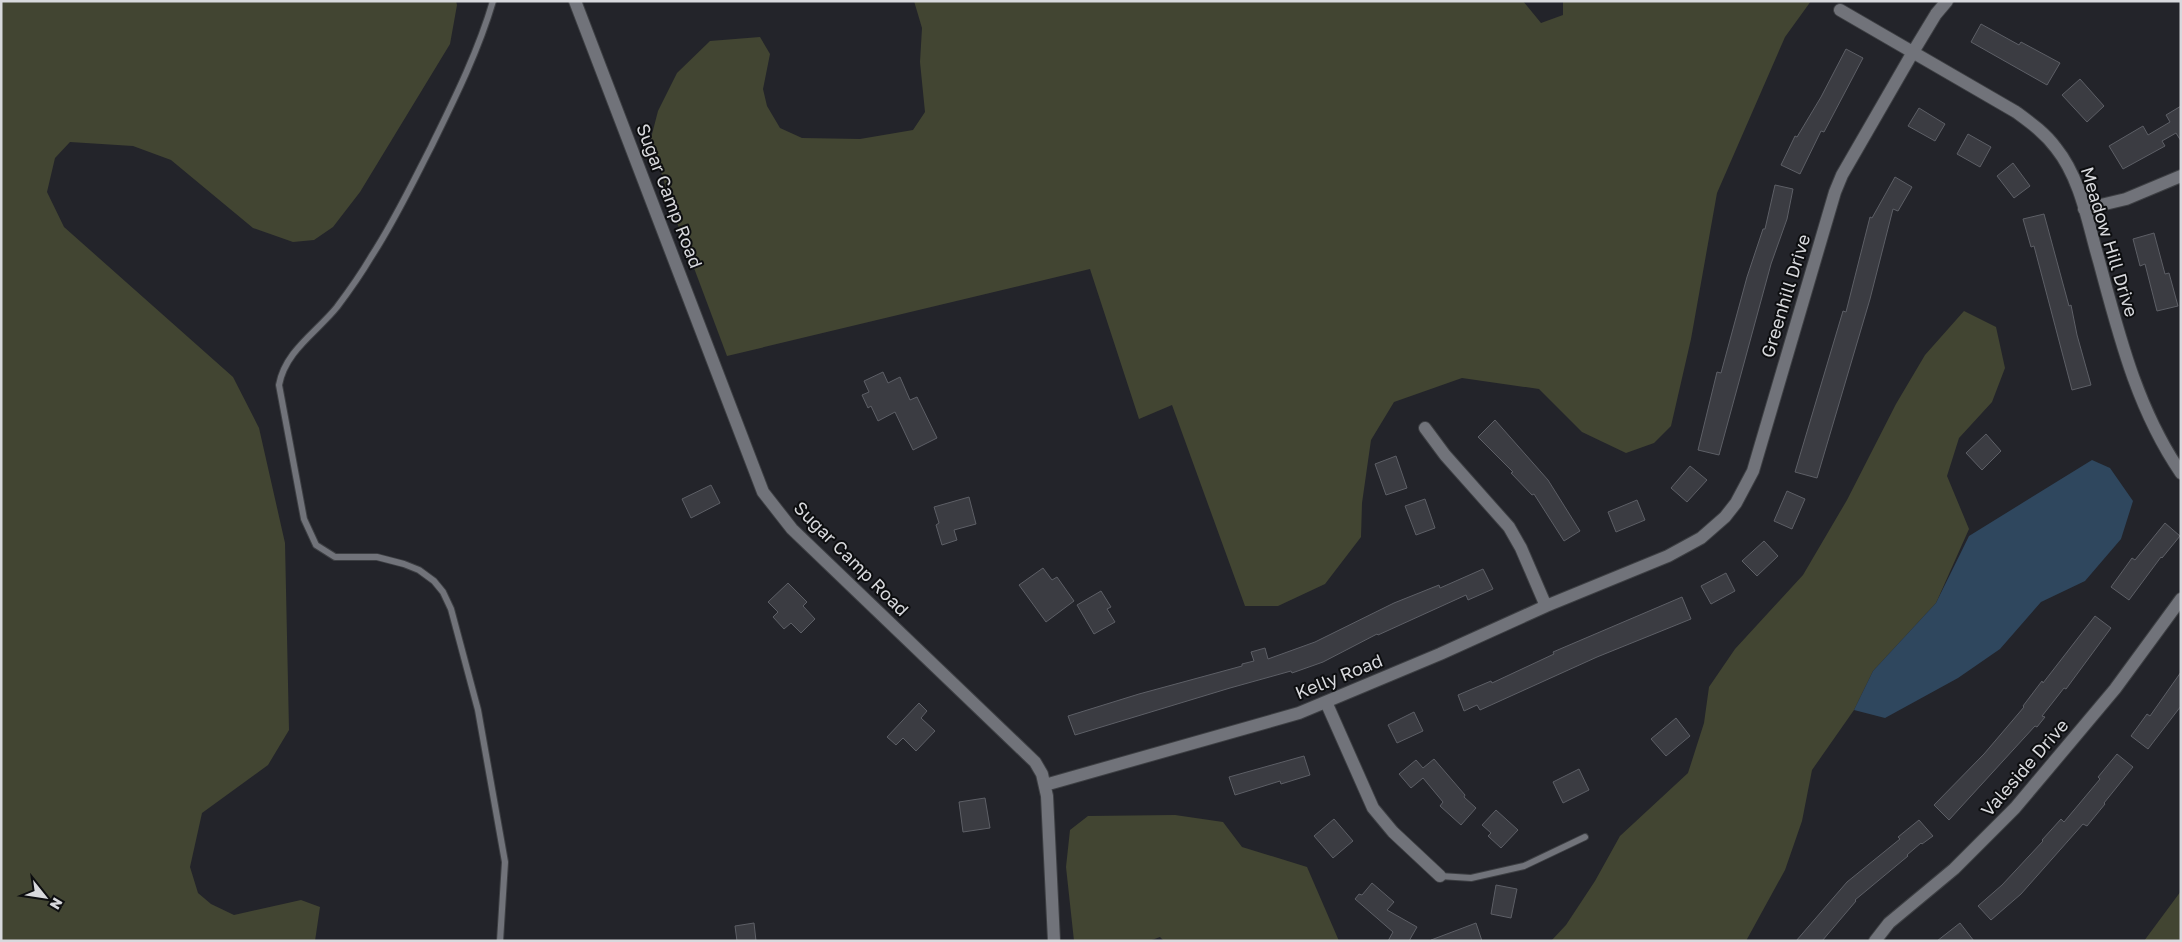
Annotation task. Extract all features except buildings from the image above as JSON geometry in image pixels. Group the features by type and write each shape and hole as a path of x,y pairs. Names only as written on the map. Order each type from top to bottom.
{"street":[{"name":"Sugar Camp Road","path":"575,1 763,492 792,529 1035,762 1045,785 1054,941"},
{"name":"Greenhill Drive","path":"1636,570 1668,556 1701,538 1725,516 1753,471 1762,446 1835,192 1842,175 1913,52 1936,14 1947,1"},
{"name":"Meadow Hill Drive","path":"1840,10 2016,112 2043,132 2066,163 2084,209 2128,365 2153,428 2181,473"},
{"path":"2084,209 2126,199 2181,176"},
{"path":"1424,428 1445,455 1509,527 1521,548 1546,606"},
{"name":"Kelly Road","path":"1045,785 1299,713 1440,654 1546,606 1636,570"},
{"name":"Valeside Drive","path":"1874,941 1890,923 1954,869 2015,808 2115,689 2181,599"},
{"path":"1326,702 1373,808 1394,832 1440,876"}],"lane":[{"path":"493,1 486,24 450,109 372,257 336,308 289,358 281,372 279,384 304,519 316,546 335,557 376,557 419,570 434,581 443,592 451,609 478,710 504,862 500,941"},
{"path":"1440,876 1471,878 1524,866 1586,837"}],"green space":[{"path":"1,1 456,1 457,5 450,44 360,192 333,227 314,240 293,242 253,228 171,160 133,146 70,142 55,158 47,192 64,227 233,377 259,428 285,543 289,730 268,765 202,813 190,867 198,893 211,904 234,915 301,900 320,907 315,941 1,941"},
{"path":"914,1 1523,1 1541,23 1563,15 1563,1 1811,1 1785,37 1717,193 1691,339 1671,426 1654,443 1626,453 1582,432 1539,389 1462,378 1394,402 1371,440 1362,503 1361,537 1325,584 1278,606 1245,606 1172,405 1139,419 1090,269 727,356 673,212 651,138 658,111 677,73 710,41 760,37 770,54 763,89 767,106 780,128 802,138 860,139 913,130 925,112 920,62 922,28"},
{"path":"1964,311 1996,327 2005,368 1992,402 1959,438 1947,476 1969,529 1936,603 1873,671 1854,710 1812,770 1802,821 1785,870 1746,941 1551,941 1566,925 1595,881 1620,836 1688,773 1704,723 1709,687 1735,649 1803,575 1847,500 1896,404 1925,355"},
{"path":"1175,815 1223,822 1242,847 1307,867 1339,941 1164,941 1160,937 1149,941 1074,941 1066,867 1070,830 1088,816"},
{"path":"2181,891 2181,941 2144,941"}],"water":[{"path":"2092,460 2110,468 2133,501 2121,539 2085,581 2041,602 2000,649 1958,678 1885,718 1854,710 1873,671 1936,603 1969,536"}]}
